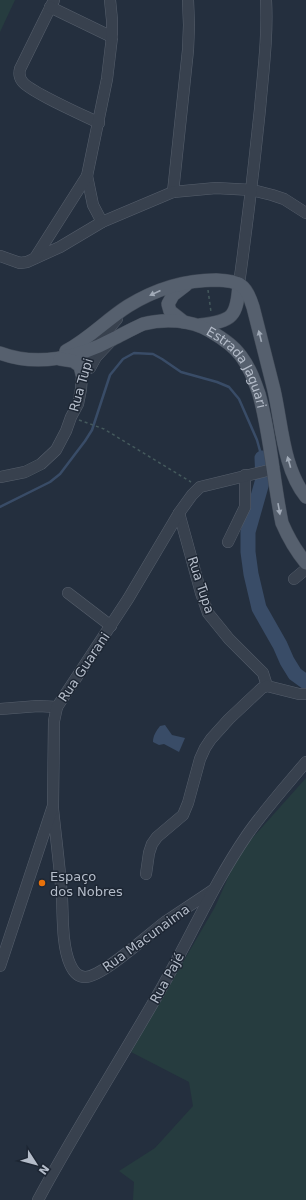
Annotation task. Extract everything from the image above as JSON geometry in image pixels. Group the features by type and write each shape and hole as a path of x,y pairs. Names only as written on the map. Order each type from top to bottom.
{"main road":[{"path":"55,359 85,340 127,307 166,288 206,280 223,280 239,284 244,287 249,294 274,391 290,465 295,480 306,497"},
{"path":"185,322 170,311 168,304 173,295 189,283"},
{"path":"200,325 214,324 228,319 234,312 239,284"},
{"name":"Estrada Jaguari","path":"55,359 92,349 112,340 130,329 152,322 185,322 200,325 225,341 240,355 253,375 264,417 266,470 282,523 301,557 306,562"},
{"path":"0,353 38,360 55,359 73,361 80,366 82,374"},
{"path":"264,417 278,413"}],"street":[{"path":"35,258 87,176 107,79 112,37 110,0"},
{"path":"173,192 188,50 188,0"},
{"path":"239,284 252,190 266,39 266,0"},
{"path":"98,123 28,86 21,79 19,74 20,69 52,4 112,37"},
{"path":"87,176 93,205 102,222"},
{"path":"0,256 22,263 60,247 102,222 173,192 216,188 252,190 284,199 306,213"},
{"name":"Rua Tupi","path":"0,477 25,472 41,464 56,450 78,404 82,374 92,349 127,307"},
{"path":"81,389 87,372 96,357 112,340"},
{"path":"200,487 266,470"},
{"path":"228,542 245,507 245,475"},
{"name":"Rua Guarani","path":"0,966 53,806 54,721 57,707 111,626 179,513 200,487"},
{"name":"Rua Tupa","path":"179,513 200,593 208,613 229,640 263,673 267,686"},
{"path":"294,579 306,569"},
{"path":"68,593 111,626"},
{"path":"146,874 148,852 152,844 157,837 183,814 188,803 200,760 208,743 229,719 262,688 267,686 299,694 306,694"},
{"path":"0,709 38,706 57,707"},
{"name":"Rua Pajé","path":"38,1200 55,1168 158,995 237,851 251,829 306,762"},
{"name":"Rua Macunaima","path":"53,806 59,857 64,939 70,964 80,976 86,977 97,974 165,922 216,888"}],"path":[{"path":"206,280 214,324"},
{"path":"86,423 104,429 200,487"}],"green space":[{"path":"0,0 15,0 0,32"},
{"path":"306,778 306,1200 133,1200 134,1182 119,1171 155,1148 193,1106 189,1082 131,1052 215,907 239,853"}],"water":[{"path":"165,725 172,735 185,738 179,752 164,744 159,745 153,742 154,736 160,726"}],"waterway":[{"path":"0,507 50,482 60,474 92,430 110,375 123,359 134,353 153,354 181,372 229,387 239,399 257,440 262,458"},
{"path":"262,458 263,479 248,532 248,552 251,574 259,608 295,674 306,682"}],"place":[{"name":"Espaço dos Nobres","path":"42,883"}]}
